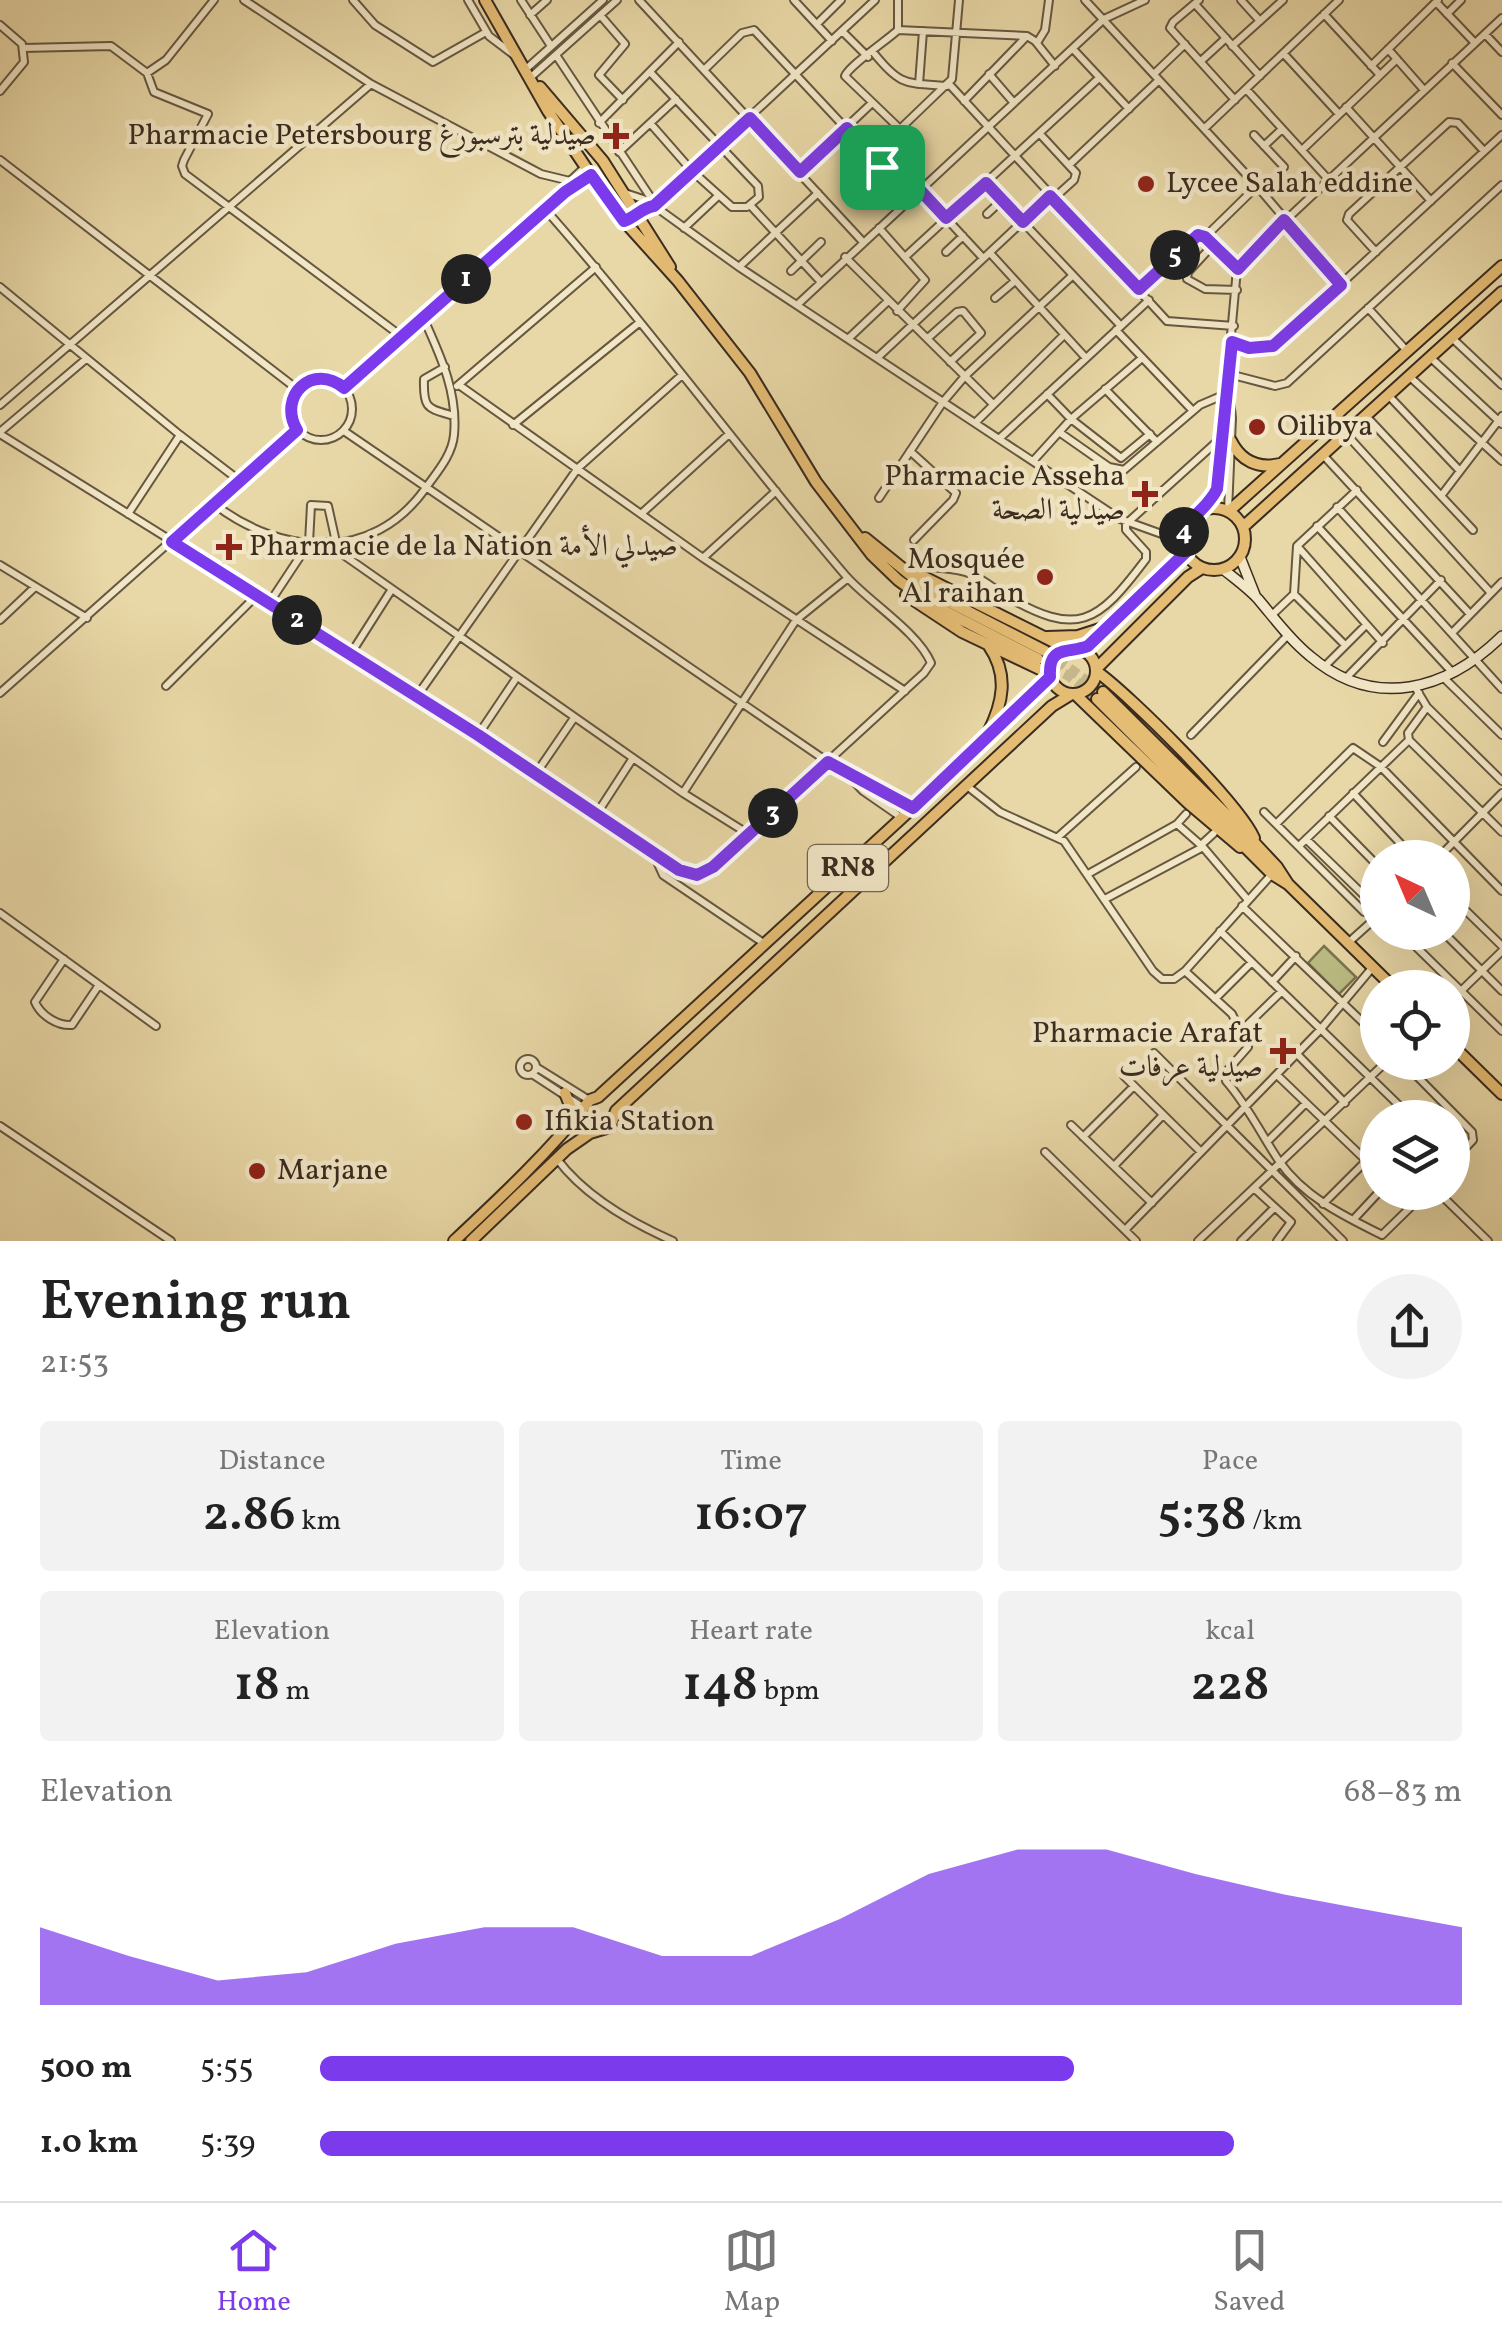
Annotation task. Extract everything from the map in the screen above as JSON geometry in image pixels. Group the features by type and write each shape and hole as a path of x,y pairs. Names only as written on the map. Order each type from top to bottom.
{"main road":[{"path":"485,0 587,169 624,221 678,281 760,387 816,482 853,528 931,604 1041,655"},
{"path":"528,73 599,156 678,281"},
{"path":"587,169 590,158 599,156"},
{"path":"624,221 637,212"},
{"path":"1228,511 1502,266"},
{"path":"1243,526 1502,292"},
{"path":"1227,438 1253,464 1273,466 1285,462"},
{"path":"1073,695 1089,688 1096,670 1188,576 1202,568 1223,569 1240,556 1245,542 1243,526 1228,511 1204,510 1186,525 1184,549 1082,650"},
{"path":"1184,549 1202,568"},
{"path":"891,567 916,573 1040,636 1068,649 1082,650 1091,657 1096,670 1201,773 1250,828 1253,848 1272,874 1288,884"},
{"path":"891,567 899,589 921,607 1050,676 1057,688 1073,695 1234,844 1253,848"},
{"path":"1040,636 1078,636 1113,622"},
{"path":"980,746 1002,694 999,665 988,646"},
{"path":"1050,676 1052,660 1068,649"},
{"name":"RN8","path":"454,1241 589,1105 980,746 1050,676"},
{"name":"RN8","path":"471,1241 557,1158 597,1130 610,1127 616,1111 1052,706 1073,695"},
{"path":"1100,696 1375,970"},
{"path":"1470,1063 1502,1094"},
{"path":"565,1094 571,1108 571,1126"},
{"path":"597,1130 585,1122 589,1105 612,1102 616,1111"}],"street":[{"path":"0,25 24,48 110,46 146,72 166,60 214,0"},
{"path":"244,0 370,84 541,174 563,193"},
{"path":"353,0 375,26 430,61 439,60 486,32"},
{"path":"468,0 486,32 499,46 518,57"},
{"path":"521,0 550,46"},
{"path":"530,15 547,0"},
{"path":"586,0 625,42 599,73 623,100"},
{"path":"528,73 556,55 597,12 603,0"},
{"path":"528,73 550,46 617,0"},
{"path":"639,0 863,242"},
{"path":"794,0 832,41"},
{"path":"817,24 840,0"},
{"path":"637,212 655,205 875,0"},
{"path":"898,0 898,30"},
{"path":"959,0 957,32 954,75 906,126 896,128 845,76 849,68 898,30 957,32 1027,36 1055,66"},
{"path":"1037,43 1045,30 1049,0"},
{"path":"1085,0 1257,186 1341,285"},
{"path":"796,305 1104,19 1144,0"},
{"path":"1241,0 1260,21"},
{"path":"1232,46 1283,0"},
{"path":"1204,128 1339,0"},
{"path":"1447,14 1461,0"},
{"path":"1371,66 1437,1 1475,43"},
{"path":"1234,100 1170,26 1197,2 1260,76"},
{"path":"1324,14 1380,75"},
{"path":"1204,510 1217,489 1232,412 1228,394 1238,269 1284,220 1502,18"},
{"path":"705,69 742,33 753,30 911,198"},
{"path":"842,31 893,77 919,84 948,85 1171,322 1234,326"},
{"path":"919,84 922,31"},
{"path":"1485,34 1502,52"},
{"path":"964,101 1027,36"},
{"path":"1201,61 1226,38"},
{"path":"599,123 679,42"},
{"path":"1070,164 1129,110 1185,44"},
{"path":"0,91 24,62 24,48"},
{"path":"1073,49 1129,110"},
{"path":"1388,50 1424,90"},
{"path":"1284,54 1339,114"},
{"path":"556,55 655,205"},
{"path":"1302,150 1396,59"},
{"path":"1452,63 1502,115"},
{"path":"146,72 151,88 160,95 207,112 208,118 184,160 183,171 402,336"},
{"path":"650,72 760,188 759,197 750,205 735,209 692,171 650,123"},
{"path":"988,74 1014,102"},
{"path":"906,257 1099,78"},
{"path":"0,404 370,84"},
{"path":"1246,89 1328,179"},
{"path":"619,152 676,99"},
{"path":"800,172 872,104"},
{"path":"1346,108 1431,201"},
{"path":"1376,252 1347,218 1400,167 1450,122 1456,122 1484,151"},
{"path":"854,184 907,140 906,126"},
{"path":"1264,146 1282,129"},
{"path":"877,358 1076,177 1070,164 1040,134"},
{"path":"1254,135 1284,167"},
{"path":"1232,342 1249,348 1273,346 1502,135"},
{"path":"0,160 296,390"},
{"path":"563,193 570,181 587,169"},
{"path":"344,388 587,169"},
{"path":"541,174 570,181"},
{"path":"986,183 1193,411"},
{"path":"1229,374 1274,386 1284,384 1502,185"},
{"path":"1205,237 1257,186"},
{"path":"920,190 963,236 1015,281 1086,357"},
{"path":"625,193 655,205 796,305 1127,523 1160,534 1184,549"},
{"path":"739,266 818,193"},
{"path":"684,228 718,196"},
{"path":"987,214 1002,200"},
{"path":"750,205 820,281"},
{"path":"86,359 0,433 478,735 654,853 688,874 697,875 706,872 750,835 930,663 848,578 545,209"},
{"path":"879,228 923,275 924,282 897,310"},
{"path":"1139,289 1200,234 1238,269"},
{"path":"946,252 963,236"},
{"path":"791,272 821,242"},
{"path":"1214,245 1186,273 1187,279 1205,289 1236,290"},
{"path":"845,257 993,404"},
{"path":"455,387 596,267"},
{"path":"878,498 964,376 1073,275"},
{"path":"995,298 1015,281"},
{"path":"0,288 240,480"},
{"path":"1000,438 1149,300"},
{"path":"849,338 888,302"},
{"path":"1368,308 1408,352"},
{"path":"928,338 963,311 981,332 950,362"},
{"path":"214,504 258,532 336,543 365,538 413,506 442,467 454,440 455,387 423,318"},
{"path":"513,426 640,322"},
{"path":"975,423 1064,336"},
{"path":"1452,338 1502,385"},
{"path":"1034,460 1058,432 1142,358"},
{"path":"1431,358 1501,420 1441,496"},
{"path":"445,367 424,379 426,404 431,410 454,416"},
{"path":"416,696 578,468 682,375"},
{"path":"1410,377 1502,461"},
{"path":"320,378 344,388 351,399 352,412 344,431 324,440 309,438 297,430 290,410 296,390 311,379 320,378"},
{"path":"455,387 905,691"},
{"path":"1105,388 1158,442"},
{"path":"1047,394 1121,458 1150,434"},
{"path":"1058,432 1117,470 1128,468 1193,411 1228,394"},
{"path":"1389,396 1460,471"},
{"path":"1367,417 1473,530"},
{"path":"0,693 297,430"},
{"path":"344,431 828,762 913,808"},
{"path":"642,514 729,434"},
{"path":"1347,434 1491,593"},
{"path":"128,514 180,435"},
{"path":"1227,438 1228,511"},
{"path":"916,573 924,566 966,572 1029,608 1062,621 1079,621 1094,614 1146,559 1144,550 1125,529 1127,523 1227,438"},
{"path":"910,451 956,493 914,540"},
{"path":"1324,456 1470,614"},
{"path":"1270,616 1294,594 1297,546 1357,490"},
{"path":"703,558 776,491"},
{"path":"270,602 309,542 310,507 328,506 336,543"},
{"path":"1336,507 1502,688"},
{"path":"1160,534 1186,525"},
{"path":"1317,526 1502,734"},
{"path":"326,542 574,718 750,835"},
{"path":"1297,546 1383,643"},
{"path":"1240,556 1256,597"},
{"path":"0,565 87,618"},
{"path":"1223,569 1324,667 1346,678 1385,688 1417,690 1449,676 1500,642"},
{"path":"683,793 796,620 848,578"},
{"path":"1346,678 1441,580"},
{"path":"1452,633 1502,582"},
{"path":"0,620 35,587"},
{"path":"350,656 392,589"},
{"path":"166,686 258,594"},
{"path":"1294,594 1346,645"},
{"path":"1324,667 1366,625"},
{"path":"1191,735 1288,634"},
{"path":"478,735 517,677"},
{"path":"1417,690 1427,708 1502,781"},
{"path":"1383,742 1417,690"},
{"path":"1427,708 1408,733 1410,740 1502,832"},
{"path":"536,775 574,718"},
{"path":"1299,846 1410,740"},
{"path":"1276,824 1350,748 1381,766 1454,840 1502,792"},
{"path":"596,816 633,758"},
{"path":"1058,837 1136,766"},
{"path":"848,775 863,792 902,818"},
{"path":"966,785 1000,812 1058,837 1157,976 1174,979 1185,970 1272,874"},
{"path":"1353,793 1397,840"},
{"path":"1264,812 1360,908"},
{"path":"1088,874 1177,824 1186,814"},
{"path":"1329,816 1360,848"},
{"path":"1177,824 1202,846 1245,902 1360,1019"},
{"path":"1105,899 1202,846 1214,833"},
{"path":"1306,839 1360,894"},
{"path":"654,853 663,876 766,944"},
{"path":"1470,857 1502,891"},
{"path":"0,913 156,1026"},
{"path":"1470,915 1502,948 1470,982"},
{"path":"1220,931 1360,1068"},
{"path":"1348,943 1360,931"},
{"path":"1419,950 1440,970"},
{"path":"1461,950 1502,991"},
{"path":"1272,982 1296,956"},
{"path":"64,959 35,1002 38,1010 62,1026 72,1025 100,985"},
{"path":"1216,998 1252,962"},
{"path":"1125,1230 1320,1030 1372,967"},
{"path":"1185,970 1232,1014 1248,1049 1225,1078 1248,1106 1280,1162 1323,1204 1378,1238 1407,1210"},
{"path":"1240,1032 1281,992"},
{"path":"1470,1000 1502,1032"},
{"path":"1154,1053 1343,1241"},
{"path":"1297,1054 1345,1102"},
{"path":"534,1070 589,1105 565,1094 534,1070"},
{"path":"1277,1075 1360,1155"},
{"path":"1124,1076 1202,1152"},
{"path":"1198,1241 1368,1080"},
{"path":"1372,1080 1393,1100"},
{"path":"1421,1080 1440,1100"},
{"path":"1083,1137 1134,1086"},
{"path":"1268,1140 1306,1103"},
{"path":"1114,1166 1163,1115"},
{"path":"1071,1125 1152,1203"},
{"path":"0,1126 171,1241"},
{"path":"1045,1152 1136,1241"},
{"path":"557,1158 569,1174 601,1200 673,1241"},
{"path":"1323,1204 1360,1167"},
{"path":"1255,1188 1291,1224 1277,1241"},
{"path":"1241,1241 1274,1208"},
{"path":"1353,1220 1362,1210"},
{"path":"1456,1210 1488,1241"}],"green space":[{"path":"1324,946 1356,977 1339,994 1308,963"}],"tunnel":[{"path":"1045,651 1103,692"},
{"path":"1038,659 1069,676 1097,699"}],"place":[{"name":"Pharmacie Petersbourg صيدلية بترسبورغ","path":"616,136"},
{"name":"Lycee Salah eddine","path":"1146,184"},
{"name":"Oilibya","path":"1257,427"},
{"name":"Pharmacie Asseha صيدلية الصحة","path":"1145,494"},
{"name":"Pharmacie de la Nation صيدلي الأمة","path":"229,547"},
{"name":"Mosquée Al raihan","path":"1045,577"},
{"name":"Pharmacie Arafat صيدلية عرفات","path":"1283,1051"},
{"name":"Ifikia Station","path":"524,1122"},
{"name":"Marjane","path":"257,1171"}],"route":[{"path":"750,118 800,172 847,128 882,167 911,198 920,190 946,218 986,183 1023,222 1050,196 1139,289 1200,234 1238,269 1284,220 1341,285 1273,346 1249,348 1232,342 1217,489 1204,510 1186,525 1186,552 1088,646 1064,650 1056,656 1050,677 913,808 828,762 713,867 697,875 688,874 478,735 172,542 297,430 290,410 293,396 303,383 329,378 344,388 565,192 591,175 624,221 628,220 654,206 750,118"}]}
